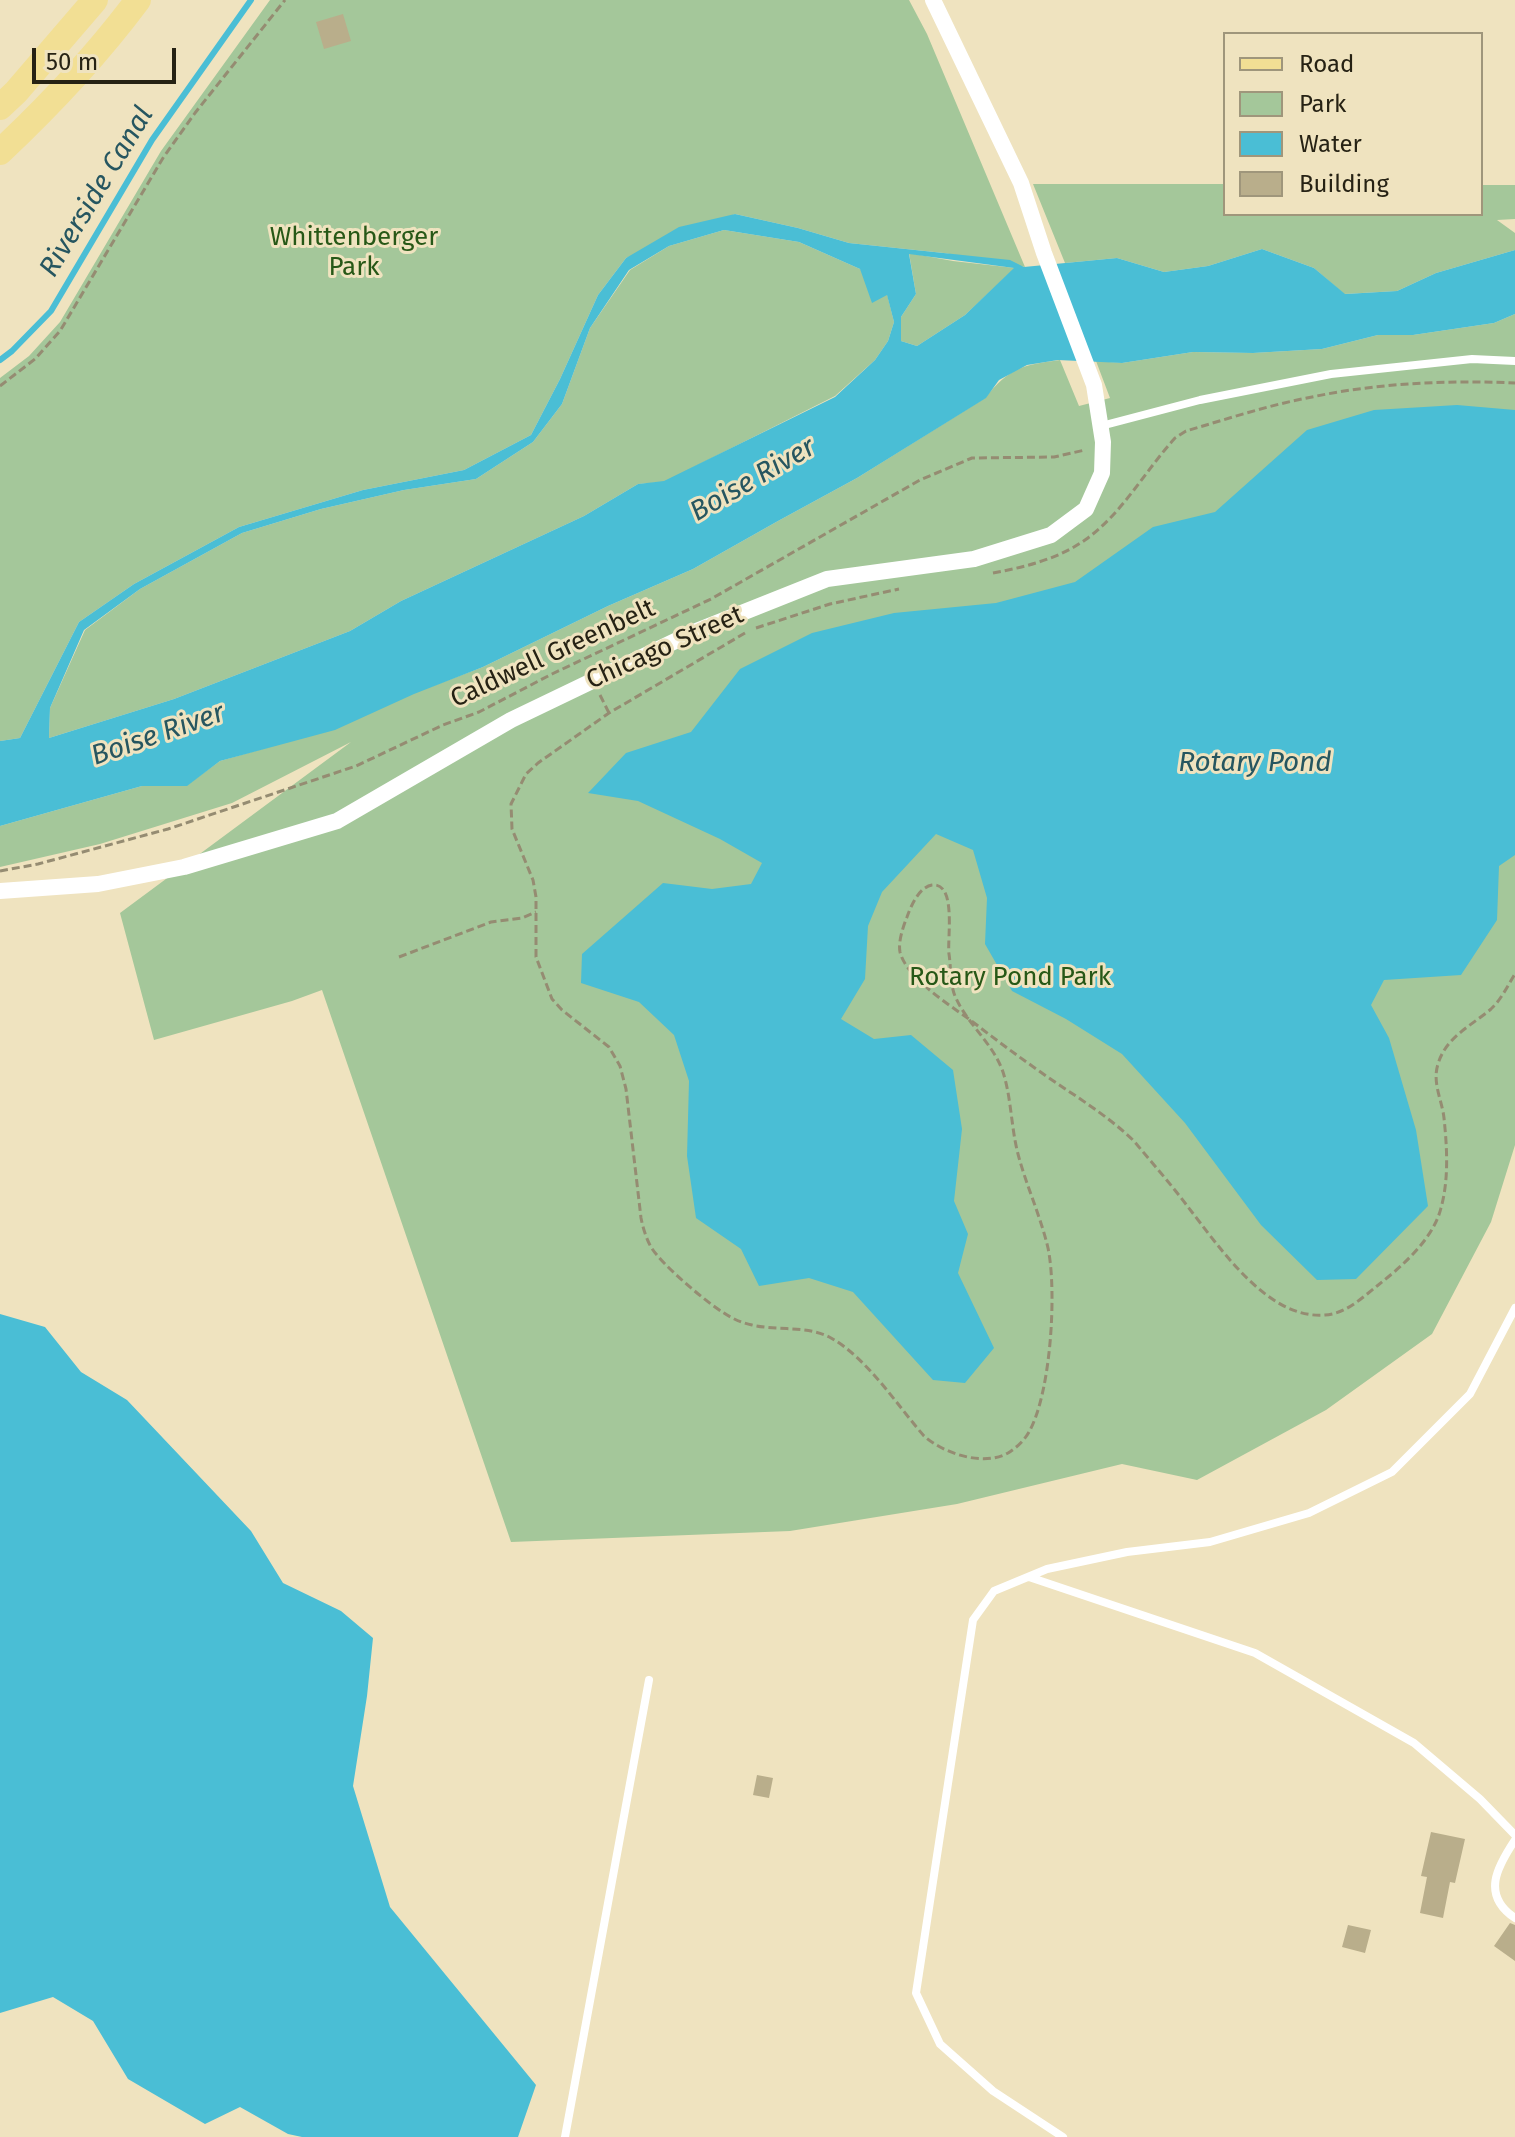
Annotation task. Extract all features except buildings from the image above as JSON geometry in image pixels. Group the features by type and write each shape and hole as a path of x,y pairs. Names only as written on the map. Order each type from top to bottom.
{"main road":[{"path":"0,107 95,0"},
{"path":"0,152 40,115 114,32 138,0"}],"street":[{"name":"Chicago Street","path":"0,891 98,884 170,870 337,821 511,720 694,632 827,579 974,559 1051,535 1086,509 1102,473 1102,434 1094,385 1021,183 933,0"}],"lane":[{"path":"1102,434 1200,400 1331,374 1472,359 1515,361"},
{"path":"1063,2137 993,2091 940,2044 916,1993 973,1620 994,1591 1047,1569 1127,1552 1210,1542 1309,1513 1392,1472 1470,1394 1515,1308"},
{"path":"1029,1577 1255,1653 1414,1743 1480,1799 1515,1838 1495,1874 1495,1889 1508,1913 1515,1918"},
{"path":"565,2137 649,1680"}],"path":[{"path":"0,386 35,359 60,331 163,158 285,0"},
{"path":"981,576 1024,567 1084,541 1111,517 1175,438 1186,431 1312,397 1370,388 1433,382 1515,383"},
{"name":"Caldwell Greenbelt","path":"0,871 38,864 168,829 356,766 443,725 479,712 711,599 920,480 972,458 1054,457 1077,453 1102,434"},
{"path":"908,587 830,604 743,633 609,713 538,763 526,774 511,804 512,829 533,880 536,957 552,999 609,1047 620,1066 626,1089 644,1233 665,1264 720,1312 754,1326 814,1331 826,1335 867,1368 924,1436 935,1446 949,1452 997,1458 1020,1444 1028,1435 1044,1388 1048,1361 1052,1277 1048,1250 1017,1151 1004,1074 997,1058 971,1021 955,995 948,945 948,898 937,885 929,885 915,900 901,937 900,953 918,978 971,1021 1006,1048 1118,1125 1234,1265 1256,1287 1278,1302 1314,1316 1329,1315 1349,1307 1404,1265 1426,1238 1441,1211 1447,1180 1444,1115 1438,1092 1437,1066 1451,1040 1493,1007 1515,974"},
{"path":"399,957 491,922 522,918 536,912"}],"green space":[{"name":"Whittenberger Park","path":"270,0 909,0 927,34 1025,267 944,253 849,243 735,214 626,258 598,295 531,435 464,470 363,490 239,527 134,584 79,622 20,738 0,741 0,378 29,356 60,322 161,151"},
{"path":"1033,184 1223,184 1223,216 1483,216 1483,185 1515,185 1515,219 1497,220 1515,233 1515,250 1436,273 1397,291 1344,294 1314,268 1262,249 1208,266 1164,272 1117,258 1065,263"},
{"path":"724,230 799,242 860,269 887,294 894,322 888,341 875,360 835,396 664,482 638,484 584,516 401,601 350,631 174,699 49,738 50,708 85,630 140,589 242,533 321,509 404,490 476,479 533,442 562,404 590,328 630,270 669,246"},
{"path":"909,253 1015,268 965,315 917,346 901,341 901,317 916,294"},
{"name":"Rotary Pond Park","path":"1515,314 1515,1145 1491,1222 1432,1334 1326,1410 1197,1480 1122,1464 957,1504 790,1531 511,1542 322,990 154,1040 120,913 351,742 232,803 100,844 0,867 0,826 142,786 187,785 220,761 276,745 483,667 608,606 693,569 857,478 985,398 1018,369 1060,360 1079,406 1110,398 1096,361 1122,363 1193,352 1322,349 1378,335 1413,335 1494,323"}],"water":[{"name":"Boise River","path":"735,214 849,243 1010,260 1024,267 1117,258 1164,272 1208,266 1262,249 1314,268 1345,294 1397,291 1436,273 1515,250 1515,314 1494,323 1413,335 1378,335 1322,349 1193,352 1122,363 1058,360 1027,365 999,380 986,398 857,478 693,569 608,606 483,667 335,730 220,761 187,786 142,786 0,826 0,741 20,738 79,622 134,584 239,527 363,490 464,470 531,435 598,295 626,258 679,227","holes":["724,230 799,242 860,269 872,303 887,295 894,322 888,341 875,360 835,397 664,481 638,484 584,516 401,601 350,631 174,699 49,738 50,708 84,630 140,589 242,533 321,509 404,490 476,479 533,442 562,404 590,328 629,270 669,246","909,254 1014,268 965,315 917,346 901,341 901,317 916,294"]},
{"name":"Rotary Pond","path":"1457,405 1515,410 1515,855 1499,866 1497,920 1461,975 1384,980 1371,1005 1389,1038 1416,1130 1428,1206 1356,1279 1317,1280 1261,1225 1185,1123 1122,1054 1066,1019 1012,991 985,944 987,898 973,850 936,834 882,892 868,926 865,979 841,1019 874,1039 911,1035 953,1070 962,1129 954,1201 968,1234 958,1273 994,1348 965,1383 933,1380 853,1292 809,1278 759,1286 741,1249 696,1218 687,1156 689,1081 674,1035 639,1002 581,983 582,954 663,883 712,889 751,884 762,863 720,839 638,801 588,793 626,753 691,732 740,669 812,633 894,613 996,603 1075,582 1153,527 1215,512 1307,430 1374,410"},
{"path":"0,1314 45,1327 81,1372 127,1400 251,1531 283,1583 341,1611 373,1638 353,1786 390,1907 536,2085 518,2137 302,2137 288,2134 240,2107 205,2124 128,2079 93,2021 53,1997 0,2013"}],"waterway":[{"name":"Riverside Canal","path":"0,360 51,311 152,140 251,0"}]}
